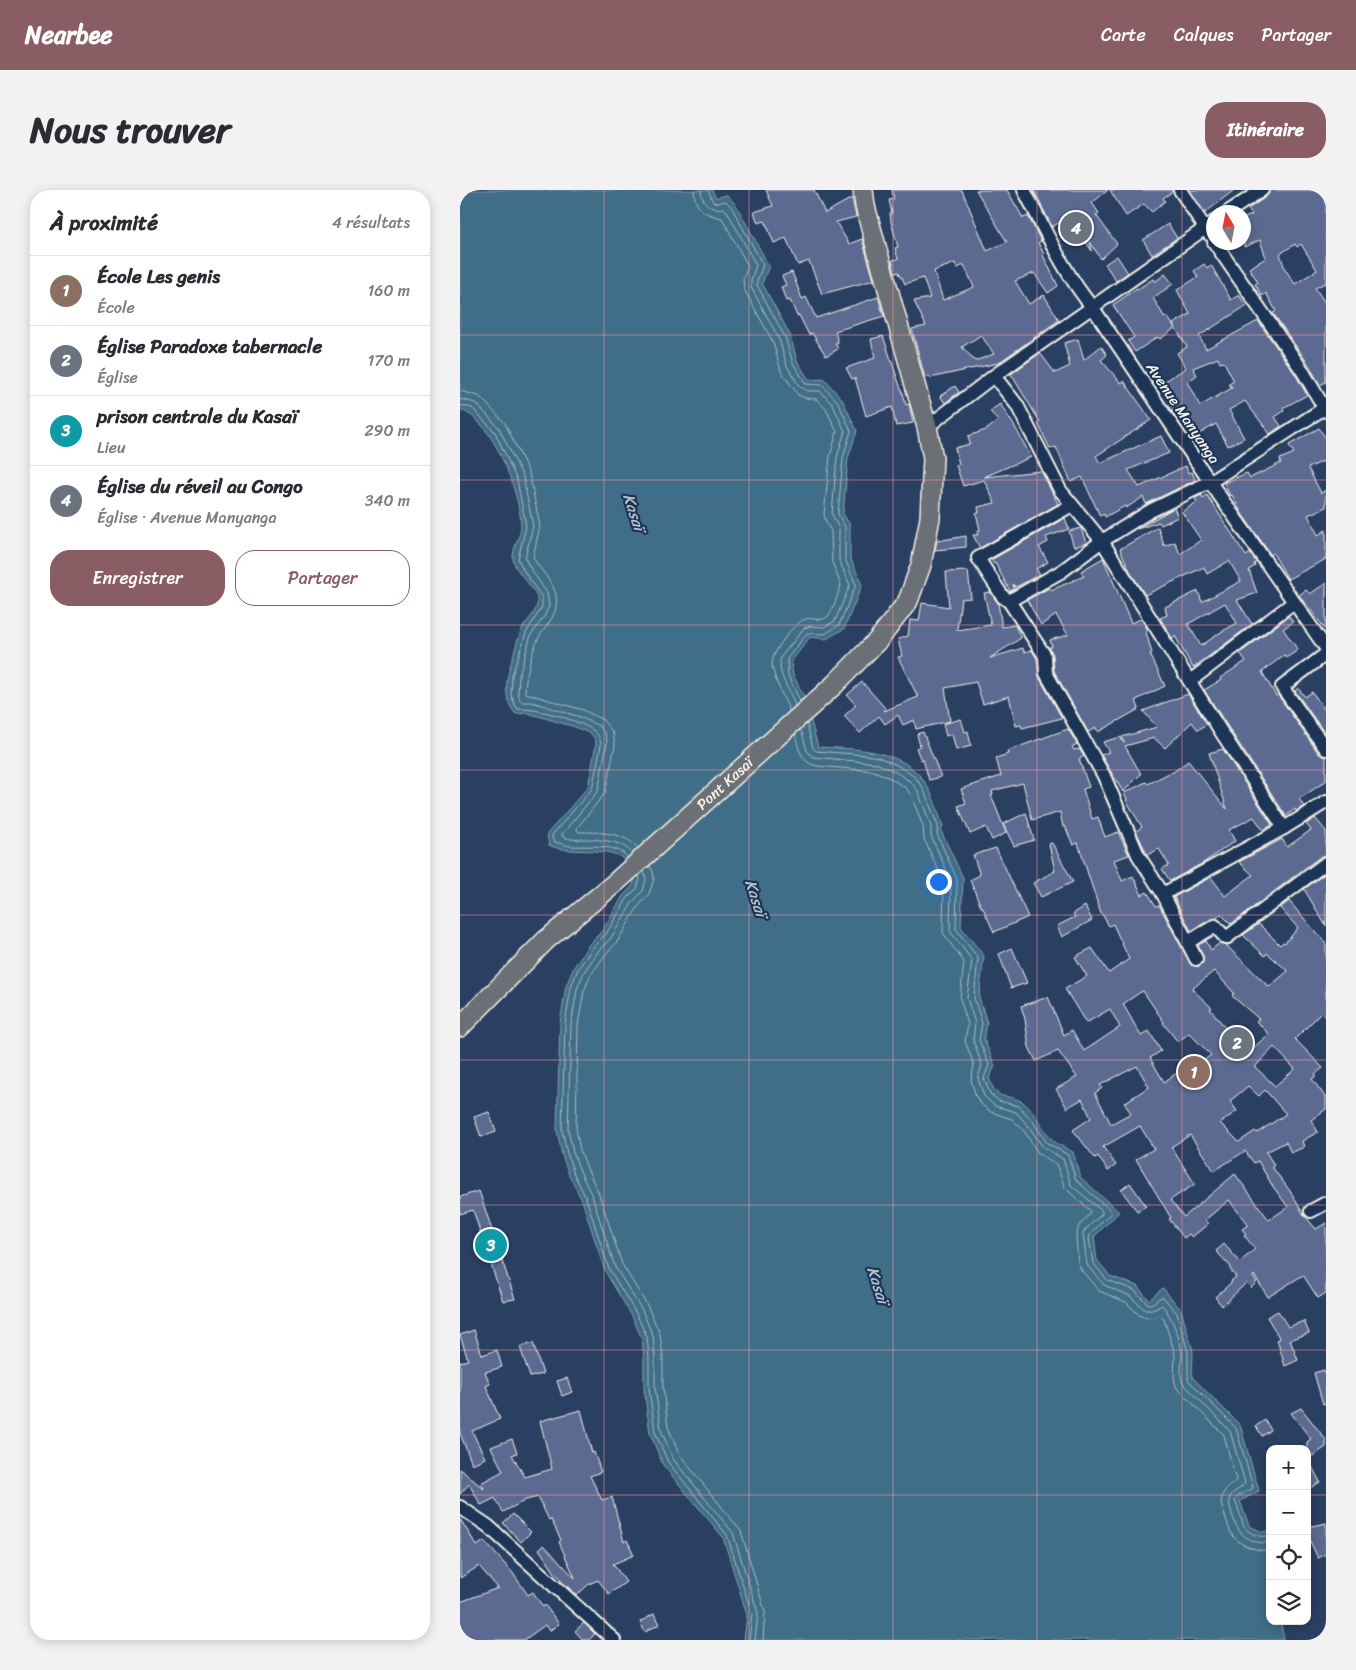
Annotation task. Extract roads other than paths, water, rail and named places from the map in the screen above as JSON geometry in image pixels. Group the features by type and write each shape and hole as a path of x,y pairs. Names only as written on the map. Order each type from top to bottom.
{"main road":[{"name":"Pont Kasaï","path":"460,1027 546,940 615,883 834,685 879,639 908,601 921,566 930,518 933,458 927,427 877,250 863,190"}],"street":[{"name":"Avenue Manyanga","path":"1024,190 1063,264 1082,294 1326,648"},
{"path":"1180,190 1206,221"},
{"path":"1239,205 1262,190"},
{"path":"927,427 994,376 1206,227"},
{"path":"1009,601 1062,571 1102,541 1150,511 1210,482 1325,409 1302,370 1220,250"},
{"path":"994,376 1017,405 1060,490 1102,541 1220,730 1284,828"},
{"path":"1072,505 978,558 1045,656 1046,673 1104,776 1138,855 1163,894 1196,959"},
{"path":"1190,681 1294,602"},
{"path":"1326,654 1282,687 1326,749"},
{"path":"1163,894 1284,828 1326,802"},
{"path":"1188,942 1215,926 1226,938 1326,863"},
{"path":"1311,1211 1326,1203"},
{"path":"460,1507 488,1526 614,1640"}],"water":[{"name":"Kasaï","path":"460,190 712,190 716,198 727,195 736,205 769,266 762,283 790,335 797,361 809,380 824,379 842,399 857,431 848,458 843,514 850,525 850,557 862,585 844,629 826,639 810,637 791,662 793,675 804,696 818,747 862,750 891,757 905,763 916,772 929,789 943,826 941,831 963,878 961,927 984,956 979,997 987,1023 984,1039 995,1066 989,1078 992,1086 1001,1096 1015,1098 1025,1104 1052,1139 1073,1152 1080,1177 1119,1212 1094,1237 1097,1260 1110,1276 1137,1286 1149,1300 1163,1288 1181,1310 1193,1351 1192,1377 1240,1425 1259,1491 1240,1501 1249,1526 1263,1532 1266,1531 1266,1625 1281,1625 1284,1640 744,1640 747,1615 723,1537 663,1465 650,1433 644,1388 642,1339 632,1316 605,1271 582,1200 569,1175 562,1155 557,1130 560,1023 566,986 574,967 590,943 602,931 623,896 633,885 635,878 622,858 616,854 598,851 566,850 549,845 547,834 588,787 596,744 595,739 591,734 575,727 528,713 516,714 508,700 508,677 518,639 534,612 537,600 532,588 518,571 513,559 521,526 520,512 510,478 493,442 483,427 472,416 460,410"}],"place":[{"name":"Église du réveil au Congo","path":"1076,228"},
{"name":"Église Paradoxe tabernacle","path":"1237,1043"},
{"name":"École Les genis","path":"1194,1072"},
{"name":"prison centrale du Kasaï","path":"491,1245"}]}
